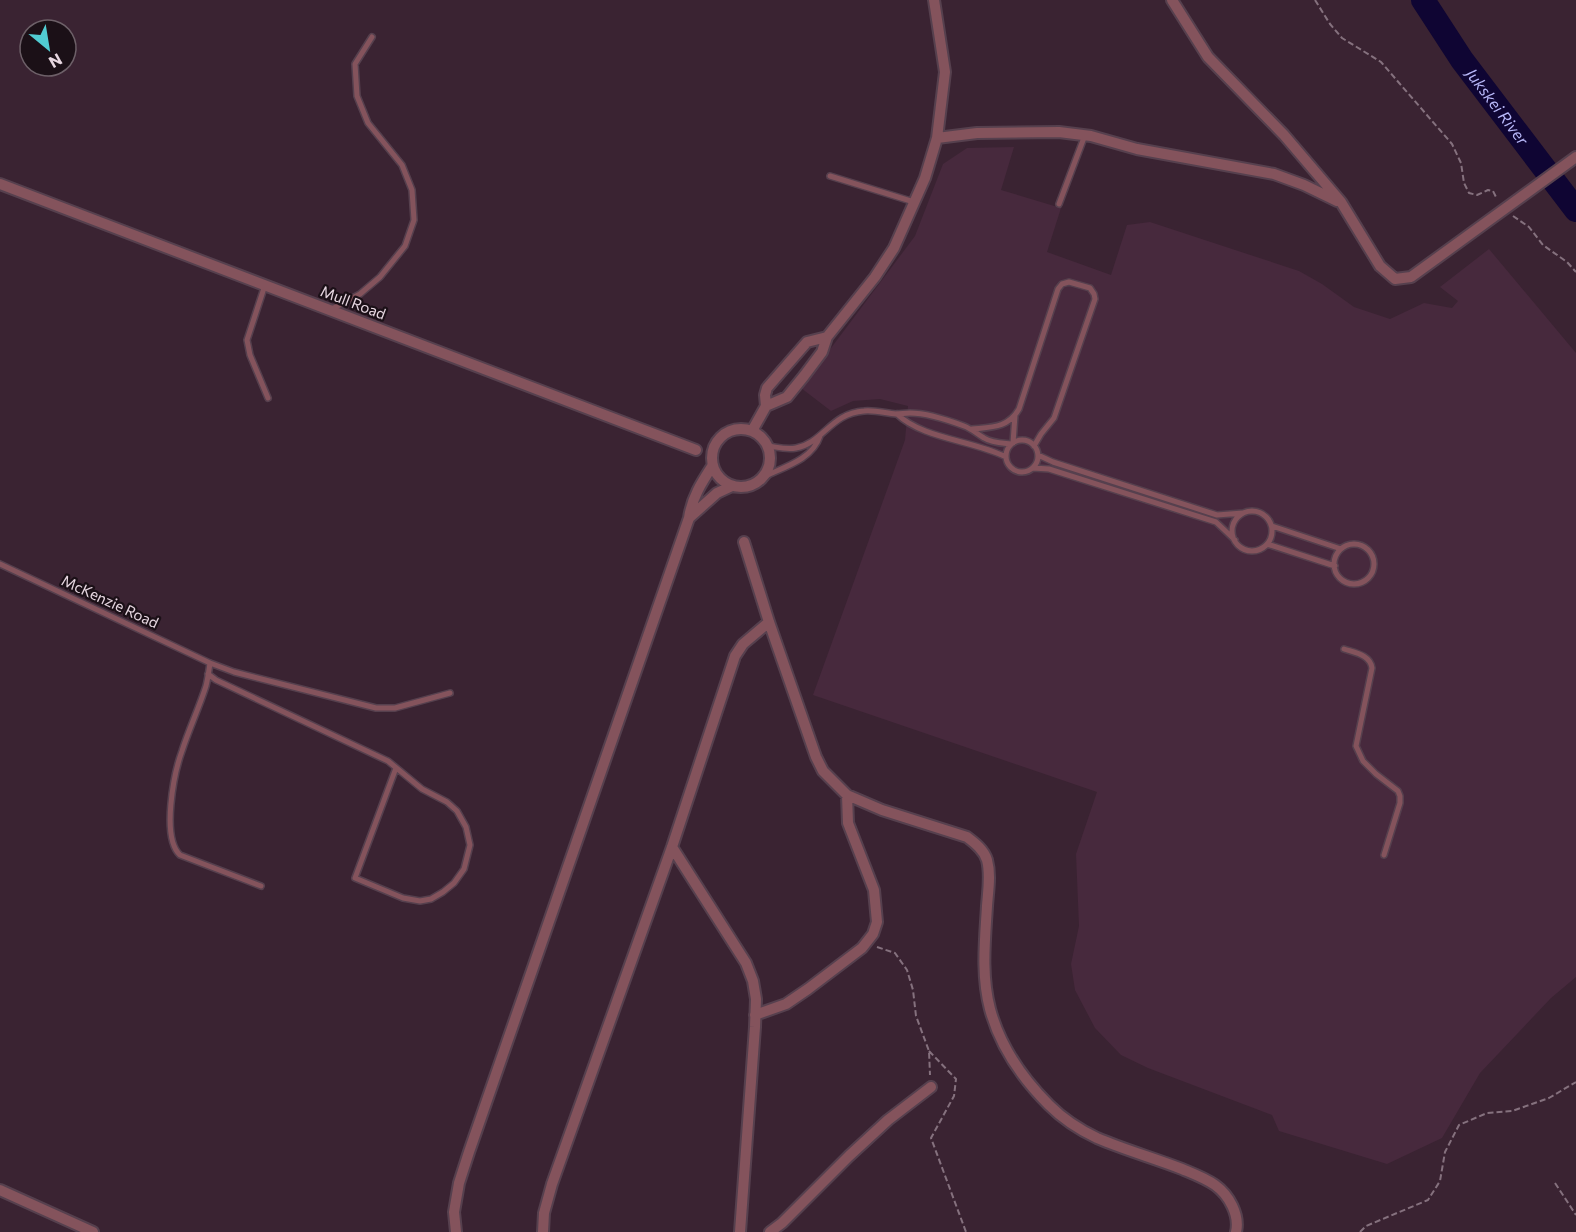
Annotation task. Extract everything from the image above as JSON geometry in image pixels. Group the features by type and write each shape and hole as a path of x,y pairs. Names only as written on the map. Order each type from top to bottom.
{"street":[{"path":"766,406 787,397 822,352 827,337 864,292 894,248 925,178 937,138 945,72 934,0"},
{"path":"1172,0 1208,57 1284,135 1341,202 1380,266 1395,279 1412,277 1503,208 1576,157"},
{"path":"937,138 977,134 1059,132 1085,135 1137,149 1274,174 1341,202"},
{"name":"Mull Road","path":"0,184 696,450"},
{"path":"752,431 766,406 767,388 807,342 827,337"},
{"path":"743,429 752,431 762,437 768,446 770,462 763,477 756,483 748,486 732,486 716,474 712,456 714,447 726,433 743,429"},
{"path":"456,1232 454,1212 459,1183 466,1162 689,518 690,506 713,465"},
{"path":"689,518 717,493 732,486"},
{"path":"744,542 816,757 823,771 847,795 882,810 967,837 975,843 987,860 989,876 984,969 989,1008 998,1035 1028,1082 1050,1106 1072,1124 1095,1137 1170,1164 1216,1186 1229,1200 1236,1215 1236,1232"},
{"path":"543,1232 544,1213 552,1184 672,847 735,656 743,644 770,622"},
{"path":"756,1016 786,1004 808,989 862,948 873,934 877,922 874,891 848,823 847,795"},
{"path":"672,847 746,963 753,981 756,1016 740,1232"},
{"path":"770,1232 888,1120 931,1087"},
{"path":"0,1190 93,1232"}],"lane":[{"path":"330,310 360,294 380,277 405,246 414,220 412,190 402,165 368,123 357,96 355,64 372,37"},
{"path":"1059,204 1085,135"},
{"path":"830,176 914,202"},
{"path":"972,429 1000,426 1009,422 1019,409 1060,286 1064,282 1069,282 1090,288 1095,299 1054,418 1034,446"},
{"path":"265,285 247,340 250,355 268,398"},
{"path":"768,446 795,448 804,445 851,412 911,413 930,416 972,429 985,439 1012,444 1028,441 1034,446 1038,455 1033,468"},
{"path":"897,414 906,423 924,431 986,448 1006,457"},
{"path":"1015,415 1012,444 1007,450 1006,457 1008,465 1016,471 1049,468 1216,522 1241,548 1251,551 1267,544 1271,537 1272,526 1267,517 1258,512 1248,511 1221,515 1212,513 1053,462 1038,455"},
{"path":"763,477 806,456 815,448 820,435"},
{"path":"1234,540 1233,525 1243,513"},
{"path":"1272,526 1341,549"},
{"path":"1267,544 1335,566"},
{"path":"1353,545 1365,548 1373,558 1373,570 1365,580 1353,584 1336,573 1336,556 1341,549 1353,545"},
{"name":"McKenzie Road","path":"0,564 210,663 234,672 376,708 395,708 450,693"},
{"path":"1344,649 1370,660 1372,668 1356,746 1363,761 1398,790 1400,796 1400,803 1384,855"},
{"path":"210,663 207,683 176,771 170,819 174,847 180,855 261,886"},
{"path":"208,674 216,680 388,761 423,789 447,802 457,811 466,827 470,845 464,869 454,883 431,899 420,901 404,898 355,878 396,768"}],"path":[{"path":"1315,0 1342,38 1381,62 1452,144 1461,163 1464,183 1469,193 1477,195 1488,190 1492,191 1503,208 1528,227 1543,245 1567,262 1576,272"},
{"path":"866,943 895,953 907,970 913,990 916,1016 929,1051 931,1087"},
{"path":"929,1051 956,1079 954,1096 931,1137 966,1232"},
{"path":"1360,1232 1366,1226 1428,1200 1440,1181 1445,1152 1459,1125 1487,1113 1512,1111 1549,1098 1576,1082"},
{"path":"1555,1183 1576,1215"}],"shaded area":[{"path":"1014,147 1001,190 1061,208 1047,252 1111,275 1127,225 1150,222 1299,271 1354,307 1390,319 1424,303 1452,308 1458,301 1440,287 1489,249 1576,353 1576,977 1551,998 1480,1073 1442,1138 1387,1164 1279,1131 1272,1115 1148,1068 1121,1055 1095,1028 1075,990 1071,964 1079,926 1076,854 1097,792 813,695 905,440 908,406 880,399 853,401 831,411 801,388 915,236 943,164 967,148"}],"waterway":[{"name":"Jukskei River","path":"1423,0 1462,60 1576,210"}]}
